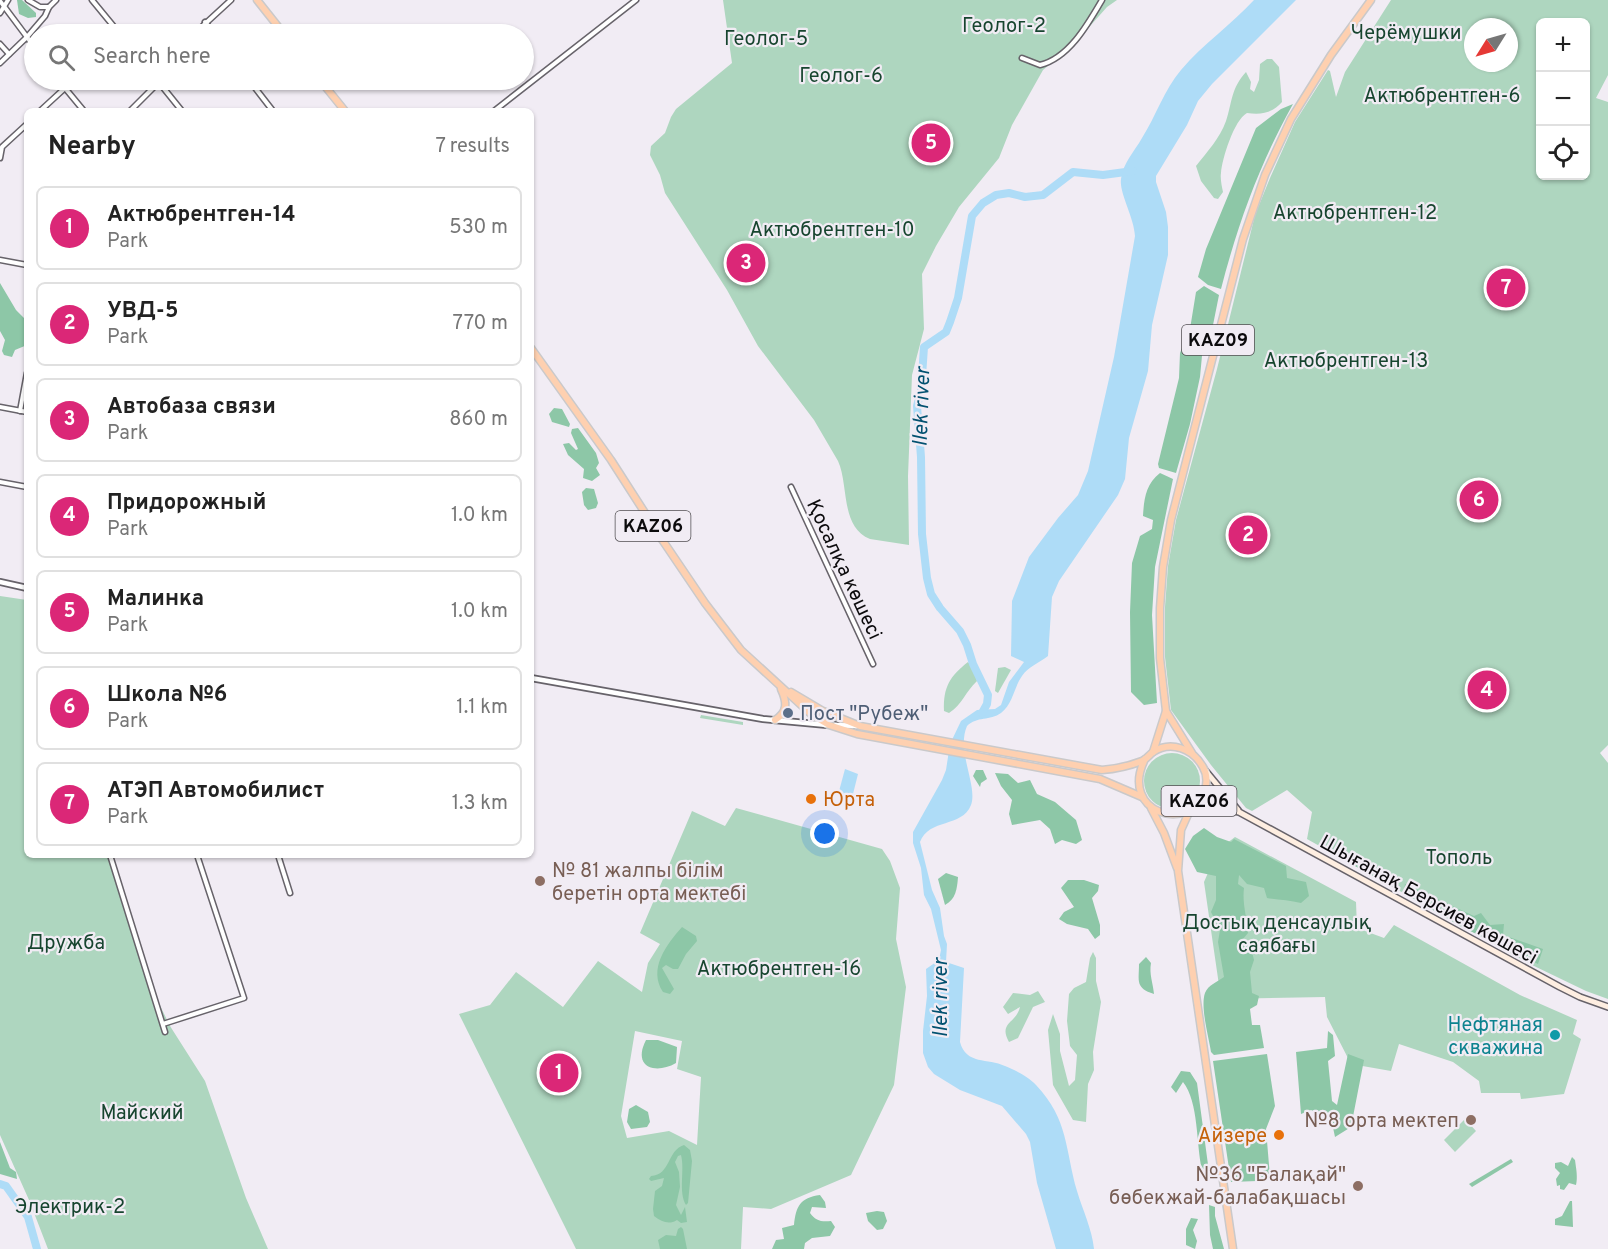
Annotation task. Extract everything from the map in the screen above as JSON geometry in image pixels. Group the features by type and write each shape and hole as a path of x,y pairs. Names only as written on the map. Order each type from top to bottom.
{"highway":[{"path":"257,0 276,24"},
{"name":"KAZ09","path":"1153,752 1166,711 1160,658 1160,608 1163,567 1171,520 1243,239 1265,175 1291,119 1331,55 1371,0"},
{"path":"328,90 343,108"},
{"name":"KАZ06","path":"534,352 606,452 705,603 741,650 812,715 829,725 857,734 1100,779 1142,797 1151,807 1164,833 1178,871"},
{"path":"775,720 783,714 786,705 777,684"},
{"name":"KАZ06","path":"777,684 823,711 860,726 913,736 1102,770 1116,769 1145,759 1153,752"},
{"name":"KAZ09","path":"1166,711 1192,753"},
{"path":"1153,752 1173,746 1192,753"},
{"name":"KАZ06","path":"1151,807 1170,814 1180,813 1196,804 1205,787 1204,768 1192,753"},
{"name":"KАZ06","path":"1142,797 1138,784 1139,771 1145,759"},
{"name":"KАZ06","path":"1190,809 1181,830 1178,871 1233,1249"}],"main road":[{"path":"1204,768 1239,812"},
{"path":"1196,804 1239,812"},
{"name":"Шығанақ Берсиев көшесі","path":"1239,812 1560,987 1608,1007"}],"street":[{"path":"0,13 8,0"},
{"path":"27,0 40,7 49,7"},
{"path":"38,24 56,0"},
{"path":"92,0 112,24"},
{"path":"205,22 231,0"},
{"path":"534,80 636,0"},
{"path":"1022,58 1040,65 1054,60 1076,39 1102,0"},
{"path":"0,1 24,33"},
{"path":"0,63 24,40"},
{"path":"0,44 9,54"},
{"path":"43,108 63,90"},
{"path":"67,90 82,108"},
{"path":"133,108 150,90"},
{"path":"166,90 179,108"},
{"path":"257,90 271,108"},
{"path":"498,108 521,90"},
{"path":"0,158 2,147 24,127"},
{"path":"0,260 24,264"},
{"path":"20,411 24,389"},
{"path":"0,407 24,412"},
{"path":"0,482 24,486"},
{"name":"Қосалқа көшесі","path":"791,487 873,664"},
{"path":"0,582 24,587"},
{"path":"534,679 775,720 860,726"},
{"path":"111,858 165,1032"},
{"path":"163,1024 244,998 198,858"},
{"path":"279,858 290,893"}],"green space":[{"path":"17,0 22,0 36,13 36,17 28,18 19,14"},
{"path":"723,0 1117,0 1107,7 1075,43 1043,70 1012,125 999,158 959,207 922,274 924,329 912,375 908,476 909,545 870,539 860,533 854,525 838,461 814,420 758,346 727,290 665,193 660,175 650,155 651,146 665,133 676,109 732,63"},
{"path":"1391,0 1608,0 1608,75 1596,98 1608,102 1608,745 1600,753 1608,763 1608,999 1532,965 1307,839 1312,812 1287,790 1252,811 1246,808 1171,710 1165,657 1168,566 1176,520 1217,369 1255,215 1295,122 1328,70 1336,97 1345,72"},
{"path":"1267,59 1272,59 1279,67 1282,102 1266,112 1247,113 1242,117 1226,150 1221,178 1223,192 1218,199 1214,198 1201,181 1196,166 1220,133 1241,78 1246,72 1251,82 1250,89 1254,92 1259,80 1260,64"},
{"path":"1293,104 1270,149 1251,194 1221,289 1208,285 1198,277 1206,249 1256,128 1281,109"},
{"path":"0,283 16,310 24,318 24,346 15,350 12,357 4,355 2,351 5,340 0,331"},
{"path":"1204,286 1219,295 1213,325 1203,345 1200,377 1176,473 1159,468 1158,464 1179,378 1180,353 1190,329 1196,292"},
{"path":"554,408 562,409 570,424 569,427 552,422 549,414"},
{"path":"578,428 596,453 599,463 596,468 600,475 592,481 583,478 584,469 568,455 563,444 569,443 576,450 578,449 571,433 572,429"},
{"path":"1160,473 1173,479 1155,567 1152,615 1157,703 1144,705 1131,692 1132,563 1140,536 1152,529 1153,520 1143,516 1144,503 1149,487"},
{"path":"586,488 594,489 598,503 596,508 588,510 584,505 582,492"},
{"path":"0,596 24,600 24,858 111,858 149,983 170,1026 205,1081 246,1198 268,1249 48,1249 0,1135"},
{"path":"968,662 974,669 977,681 954,709 949,713 944,711 946,689 952,677"},
{"path":"1005,667 1011,670 998,693 995,691 998,668"},
{"path":"701,715 743,722 743,725 700,718"},
{"path":"1172,753 1183,755 1192,761 1198,770 1200,781 1198,792 1192,801 1183,807 1172,809 1161,807 1152,801 1146,792 1144,781 1146,770 1152,761 1161,755"},
{"path":"976,770 983,770 987,779 981,783 980,787 973,776"},
{"path":"995,773 1008,774 1018,783 1030,780 1037,794 1055,802 1076,820 1082,840 1076,844 1062,840 1055,844 1050,829 1040,820 1012,825 1009,814 1012,800 1001,786"},
{"name":"Актюбрентген-16","path":"736,808 882,849 890,861 900,888 896,939 906,987 894,1085 851,1175 771,1209 743,1207 741,1249 576,1249 459,1014 490,1005 516,972 563,1007 598,961 642,992 648,963 660,944 640,933 692,811 725,826","holes":["635,1031 682,1041 677,1069 701,1077 697,1145 669,1131 627,1138 621,1116"]},
{"path":"1204,828 1217,837 1231,842 1234,839 1286,866 1287,878 1306,882 1309,896 1301,903 1267,898 1264,888 1247,884 1239,875 1238,884 1244,888 1248,933 1243,939 1250,944 1254,960 1250,972 1252,993 1259,996 1257,1005 1250,1009 1252,1025 1260,1025 1264,1048 1214,1055 1211,1052 1204,1014 1205,993 1208,988 1224,977 1218,942 1220,930 1211,912 1216,900 1216,876 1197,872 1185,849 1193,836"},
{"name":"Достық денсаулық саябағы","path":"1235,837 1356,902 1357,928 1384,938 1394,925 1520,995 1577,1020 1573,1034 1581,1039 1564,1094 1521,1099 1520,1093 1481,1093 1479,1081 1453,1062 1399,1044 1391,1071 1351,1064 1327,1017 1325,997 1221,999 1204,882 1218,850"},
{"path":"1357,859 1394,884 1392,887 1355,866"},
{"path":"946,873 958,877 954,897 945,905 938,879"},
{"path":"1068,880 1084,880 1099,885 1098,891 1092,898 1100,925 1100,935 1095,939 1088,929 1067,924 1059,919 1064,912 1074,907 1061,888"},
{"path":"1405,884 1474,916 1481,913 1490,925 1504,924 1503,935 1543,949 1538,964 1460,926 1404,893"},
{"path":"682,927 696,936 697,941 686,954 678,969 666,965 662,968 674,989 670,994 663,992 659,983 658,966 665,949"},
{"path":"1093,952 1096,958 1096,981 1101,1002 1093,1052 1094,1070 1088,1084 1086,1122 1073,1120 1053,1085 1048,1030 1053,1014 1060,1034 1060,1051 1069,1086 1075,1080 1077,1055 1070,1046 1067,1021 1069,994 1074,988 1086,982"},
{"path":"1146,957 1151,963 1154,994 1148,992 1139,983 1139,964"},
{"path":"1038,991 1045,1002 1033,1007 1018,1038 1009,1042 1006,1030 1020,1007 1008,1014 1003,1007 1013,993 1030,995"},
{"path":"1328,1031 1333,1035 1335,1056 1328,1061 1332,1101 1337,1105 1348,1054 1364,1060 1351,1127 1335,1137 1331,1118 1311,1110 1301,1114 1296,1052 1327,1048"},
{"path":"646,1040 658,1040 677,1047 676,1063 660,1068 648,1066 642,1057 642,1049"},
{"path":"1267,1054 1275,1106 1266,1129 1270,1177 1257,1181 1231,1182 1213,1061"},
{"path":"1181,1071 1190,1072 1197,1083 1209,1172 1202,1170 1194,1112 1188,1090 1183,1082 1176,1093 1171,1087"},
{"path":"636,1105 648,1112 650,1122 647,1127 631,1129 627,1122 629,1109"},
{"path":"1465,1119 1476,1131 1455,1152 1444,1140"},
{"path":"0,1142 10,1168 16,1172 17,1179 0,1174"},
{"path":"684,1145 690,1150 692,1161 688,1203 686,1205 682,1194 681,1155 675,1162 679,1172 680,1187 676,1205 681,1215 685,1207 687,1222 681,1223 677,1220 666,1222 654,1216 653,1209 655,1191 662,1186 664,1178 651,1181 649,1179 662,1171 674,1152"},
{"path":"1572,1157 1575,1160 1576,1185 1569,1183 1564,1190 1560,1189 1556,1179 1560,1173 1555,1168 1555,1163 1561,1162 1568,1166"},
{"path":"1511,1159 1513,1162 1472,1187 1469,1184"},
{"path":"820,1195 826,1208 812,1207 810,1213 819,1220 831,1221 835,1227 830,1236 812,1238 805,1243 804,1249 772,1249 776,1240 784,1239 782,1228 794,1225 800,1204 808,1198"},
{"path":"1572,1201 1573,1227 1555,1225 1555,1219 1562,1216"},
{"path":"1209,1205 1215,1207 1215,1216 1224,1249 1213,1249"},
{"path":"884,1212 887,1221 883,1229 877,1230 868,1221 866,1213"},
{"path":"1191,1218 1198,1219 1193,1230 1197,1241 1195,1249 1186,1245 1186,1229"},
{"path":"681,1227 687,1249 660,1249 658,1240 666,1235 676,1236"}],"water":[{"path":"1254,0 1296,0 1198,101 1187,125 1156,176 1166,212 1168,255 1152,325 1148,371 1129,438 1125,479 1118,495 1059,581 1052,597 1048,656 1024,673 1008,705 1001,713 975,721 967,726 964,746 972,788 971,805 960,817 930,829 920,842 932,890 940,908 947,944 946,962 964,968 960,1042 963,1049 972,1058 1005,1066 1030,1079 1047,1098 1060,1123 1094,1249 1056,1249 1037,1183 1030,1142 1026,1134 1002,1106 960,1090 934,1074 928,1067 923,1053 927,996 926,969 939,960 941,950 931,909 924,895 921,868 913,843 913,832 942,780 950,744 961,721 977,710 995,709 1001,705 1009,682 1024,662 1011,656 1012,601 1029,557 1078,495 1088,471 1114,357 1135,236 1121,185 1124,168 1181,70"},
{"path":"845,769 858,774 852,798 838,795"}],"waterway":[{"name":"Ilek river","path":"982,713 987,704 988,695 960,631 931,594 927,578 922,534 921,457 917,406 921,391 924,347 946,332 958,298 972,216 983,203 996,195 1009,193 1025,197 1043,195 1073,172 1103,175 1133,171"},
{"path":"0,1184 6,1186 28,1217 37,1249"}],"place":[{"name":"Малинка","path":"931,143"},
{"name":"Автобаза связи","path":"746,263"},
{"name":"АТЭП Автомобилист","path":"1506,288"},
{"name":"Школа №6","path":"1479,500"},
{"name":"УВД-5","path":"1248,535"},
{"name":"Придорожный","path":"1487,690"},
{"name":"Пост \"Рубеж\"","path":"788,713"},
{"name":"Юрта","path":"811,799"},
{"name":"№ 81 жалпы білім беретін орта мектебі","path":"540,881"},
{"name":"Нефтяная скважина","path":"1555,1035"},
{"name":"Актюбрентген-14","path":"559,1073"},
{"name":"№8 орта мектеп","path":"1471,1120"},
{"name":"Айзере","path":"1279,1135"},
{"name":"№36 \"Балақай\" бөбекжай-балабақшасы","path":"1358,1186"}],"park label":[{"name":"Геолог-2","path":"1004,25"},
{"name":"Черёмушки","path":"1406,32"},
{"name":"Геолог-5","path":"766,38"},
{"name":"Геолог-6","path":"841,75"},
{"name":"Актюбрентген-6","path":"1442,95"},
{"name":"Актюбрентген-12","path":"1355,212"},
{"name":"Актюбрентген-10","path":"832,229"},
{"name":"Актюбрентген-13","path":"1346,360"},
{"name":"Тополь","path":"1459,857"},
{"name":"Дружба","path":"66,942"},
{"name":"Майский","path":"142,1112"},
{"name":"Электрик-2","path":"70,1206"}]}
